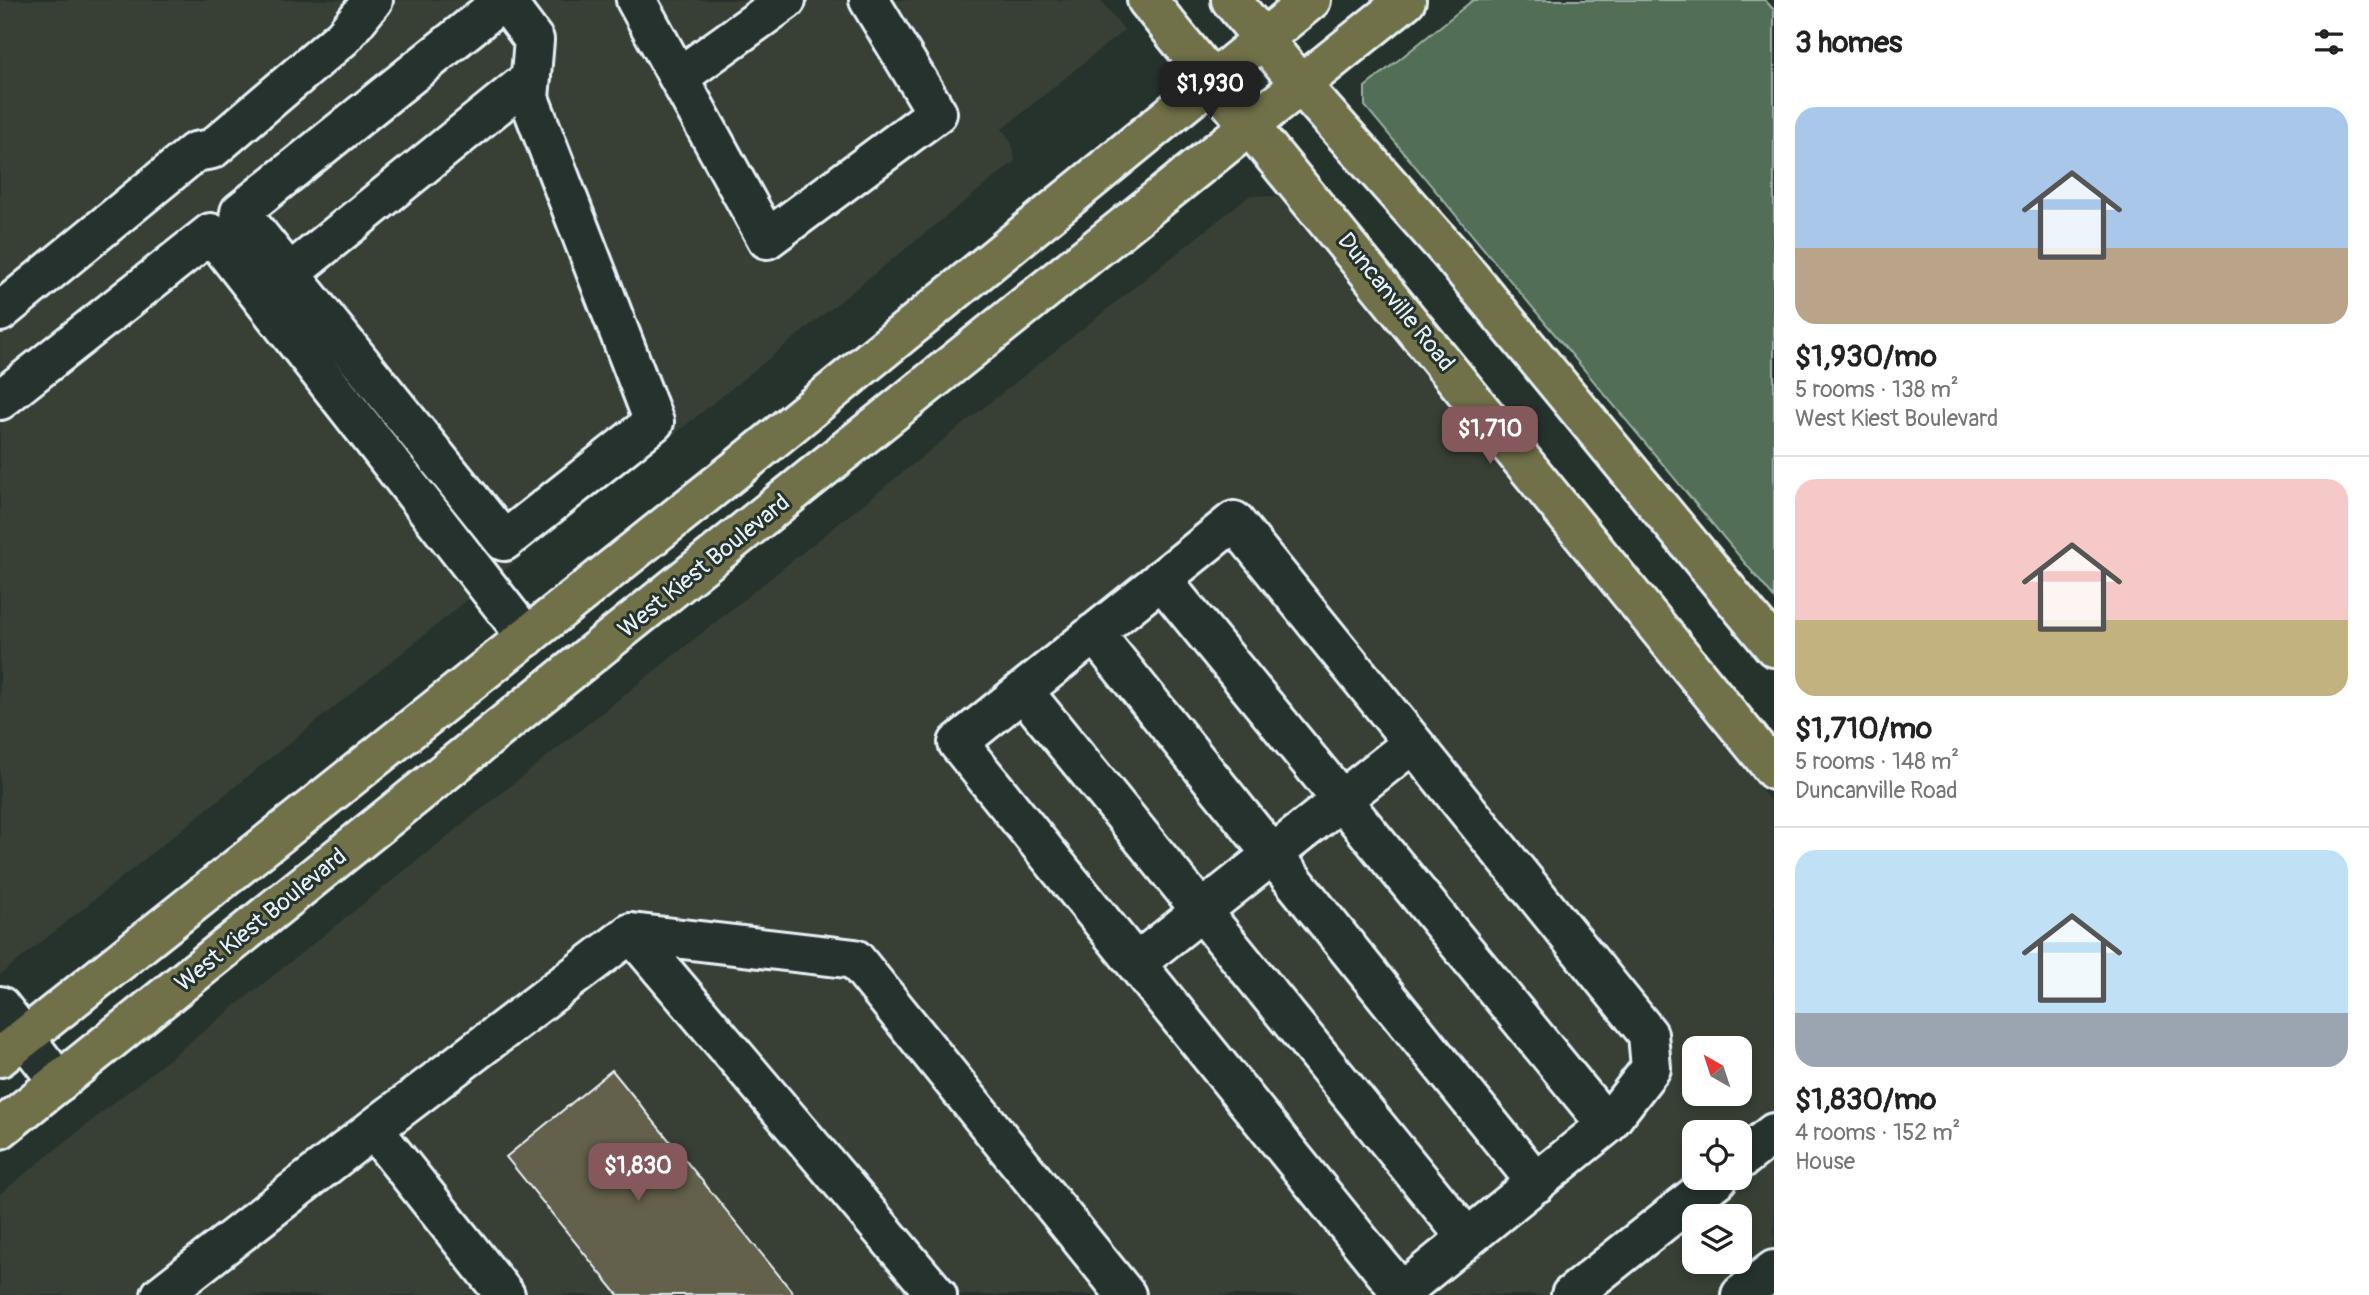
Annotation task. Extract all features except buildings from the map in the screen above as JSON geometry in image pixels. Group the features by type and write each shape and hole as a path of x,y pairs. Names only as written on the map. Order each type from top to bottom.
{"main road":[{"name":"Duncanville Road","path":"1147,0 1215,80 1774,770"},
{"path":"1231,0 1300,84 1450,253 1774,647"},
{"path":"13,1047 527,637 1311,0"},
{"name":"West Kiest Boulevard","path":"0,1129 1406,0"}],"lane":[{"path":"0,312 195,152 212,149 343,37 373,0"},
{"path":"0,400 211,233 275,285 504,541 654,422 529,98 534,40 504,0 240,212 275,285 527,637"},
{"path":"636,0 767,239 937,113 869,0"},
{"path":"679,77 786,0"},
{"path":"275,285 531,78"},
{"path":"1234,521 1648,1034 1651,1068 1608,1125 1401,1292 958,743 1161,579 1234,521"},
{"path":"1161,579 1608,1125"},
{"path":"1094,633 1537,1183"},
{"path":"1023,691 1467,1238"},
{"path":"1136,963 1413,743"},
{"path":"631,933 937,1295"},
{"path":"161,1295 373,1129 631,933 855,959 1126,1295"},
{"path":"0,1006 13,1047 59,1082"},
{"path":"373,1129 505,1295"},
{"path":"1752,1150 1774,1133"},
{"path":"1571,1295 1703,1190"},
{"path":"1741,1295 1774,1269"}],"shaded area":[{"path":"0,0 1100,0 1124,30 1002,129 1012,144 1015,161 0,975"},
{"path":"1250,195 1278,197 1774,806 1774,1295 0,1295 0,1194"}],"green space":[{"path":"1473,0 1765,0 1774,10 1774,598 1365,106 1365,87"}]}
